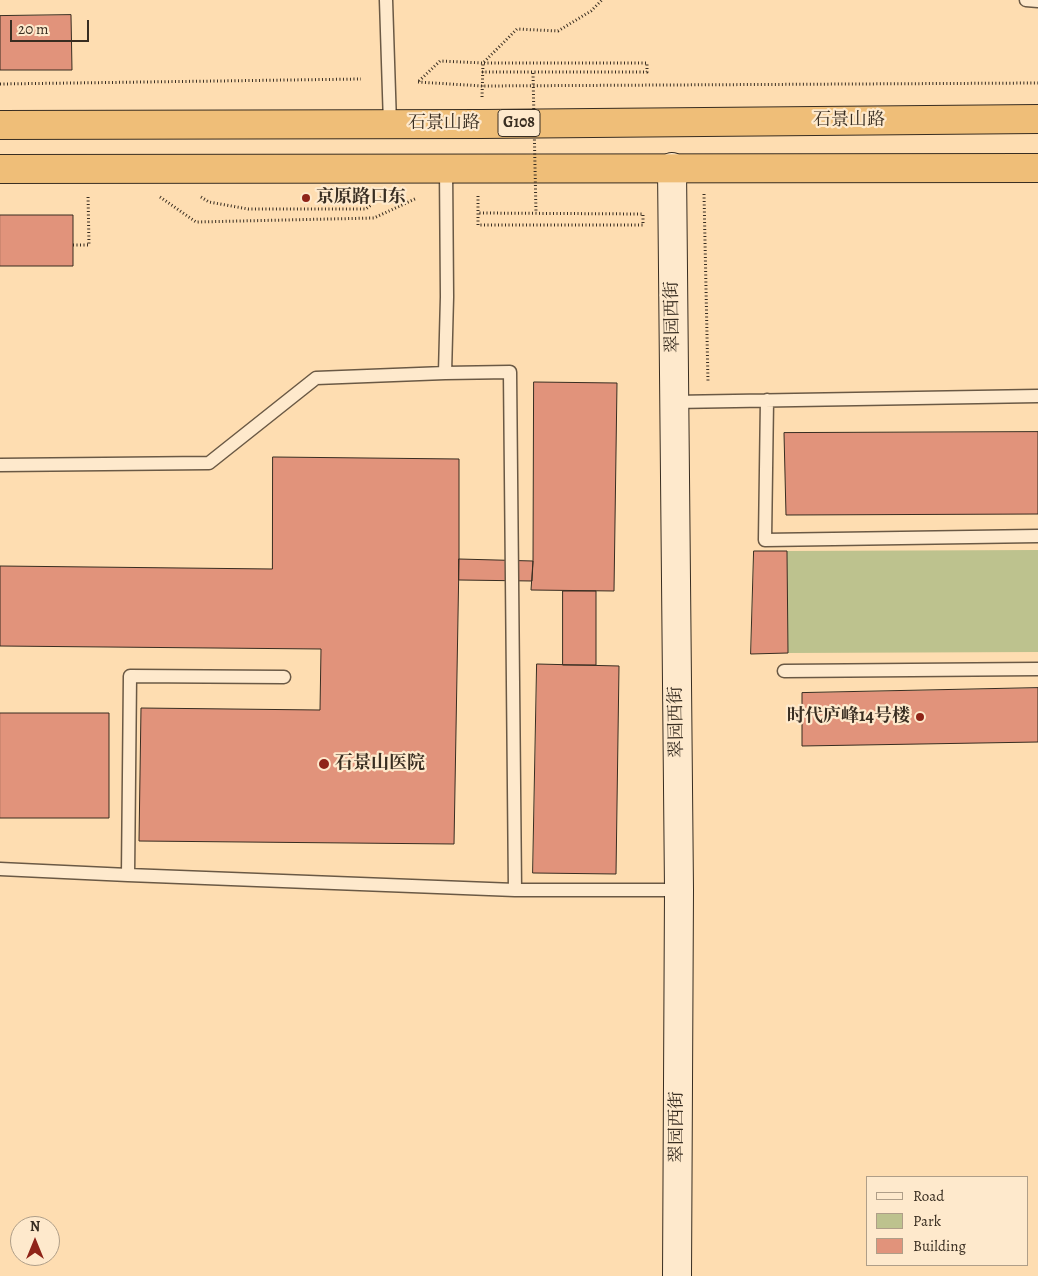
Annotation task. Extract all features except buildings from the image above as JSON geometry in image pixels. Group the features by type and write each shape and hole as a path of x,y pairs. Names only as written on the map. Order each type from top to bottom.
{"highway":[{"name":"石景山路","path":"0,125 482,124 1038,119"},
{"path":"0,169 1038,168"}],"street":[{"name":"翠园西街","path":"672,167 679,890 677,1276"}],"lane":[{"path":"386,0 390,124"},
{"path":"1026,0 1038,1"},
{"path":"445,374 447,297 446,168"},
{"path":"0,465 209,464 316,378 510,372 515,890"},
{"path":"674,402 1038,396"},
{"path":"767,400 764,540 1038,536"},
{"path":"784,671 1038,669"},
{"path":"128,875 130,676 284,677"},
{"path":"0,869 515,890 679,890"}],"path":[{"path":"482,124 483,63 517,29 558,31 591,11 602,0"},
{"path":"482,72 647,72 647,63 483,63 440,61 418,82 482,86 1038,83"},
{"path":"533,73 536,213"},
{"path":"0,84 361,79"},
{"path":"74,245 89,245 88,187"},
{"path":"704,188 708,383"},
{"path":"153,192 196,222 374,218 418,198"},
{"path":"478,213 643,214 643,225 478,225"}],"green space":[{"path":"1038,550 1038,652 788,653 787,551"}],"place":[{"name":"京原路口东","path":"306,198"},
{"name":"时代庐峰14号楼","path":"920,717"},
{"name":"石景山医院","path":"324,764"}]}
